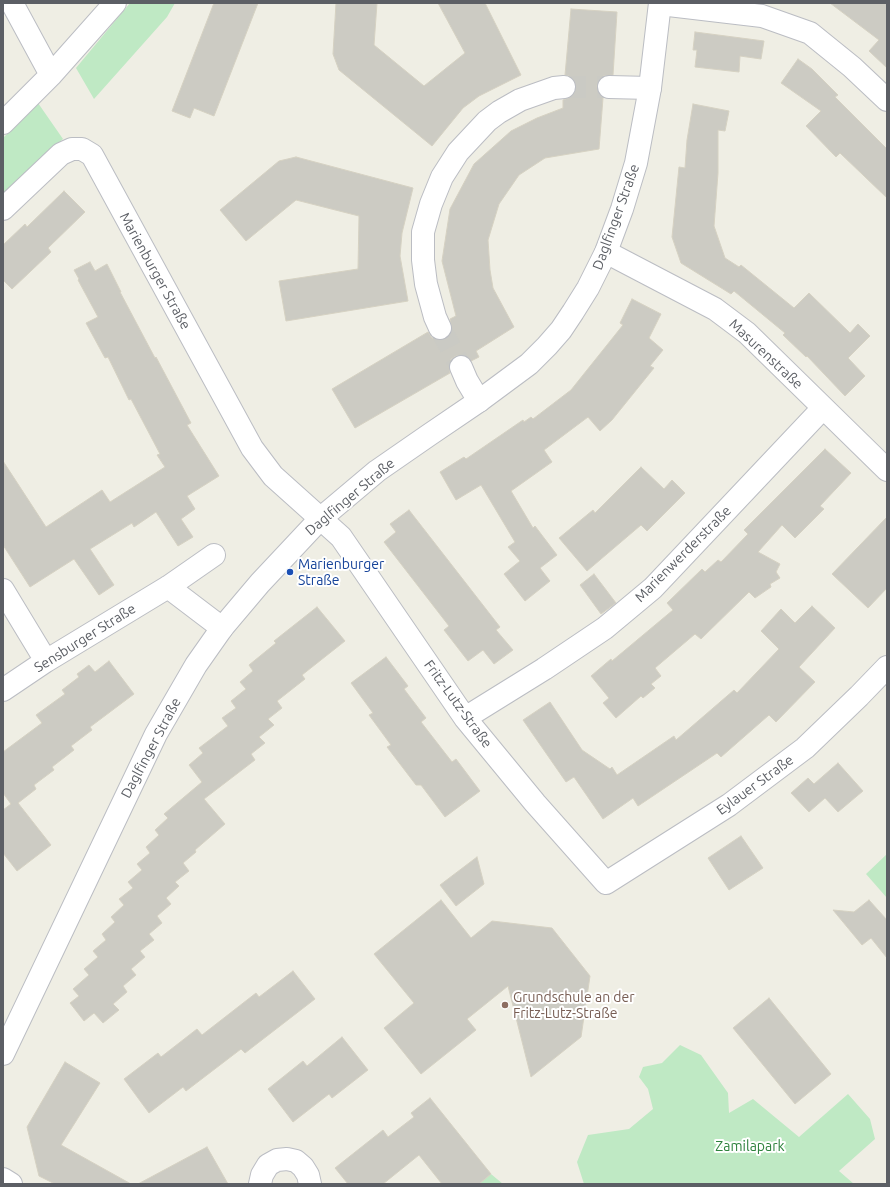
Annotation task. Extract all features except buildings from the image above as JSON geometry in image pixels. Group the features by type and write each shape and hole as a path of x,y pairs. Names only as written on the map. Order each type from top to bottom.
{"street":[{"path":"12,3 51,76"},
{"path":"3,123 51,76 115,3"},
{"path":"660,3 762,16 810,33 852,67 887,100"},
{"name":"Daglfinger Straße","path":"3,1054 156,734 193,671 222,628 320,518 377,471 479,401 528,364 561,330 588,288 606,252 622,209 636,163 650,88 660,3"},
{"path":"440,328 435,317 426,284 423,260 423,232 431,204 442,177 458,152 487,121 520,100 554,88 564,87"},
{"path":"609,87 650,88"},
{"name":"Marienburger Straße","path":"3,209 61,154 72,149 82,149 92,155 252,448 273,476 320,518"},
{"name":"Masurenstraße","path":"606,252 715,309 747,333 887,470"},
{"path":"461,367 467,381 479,401"},
{"name":"Marienwerderstraße","path":"465,718 605,628 653,588 823,408"},
{"name":"Fritz-Lutz-Straße","path":"320,518 341,537 465,718 535,803 606,883"},
{"name":"Sensburger Straße","path":"3,690 46,661 168,587 214,555"},
{"path":"168,587 222,628"},
{"path":"3,590 46,661"},
{"name":"Eylauer Straße","path":"606,883 729,805 799,752 859,696 887,667"},
{"path":"260,1184 262,1175 268,1165 277,1160 287,1159 296,1161 303,1167 308,1175 310,1184"},
{"path":"3,1179 11,1184"}],"green space":[{"path":"130,3 175,3 167,17 94,99 76,68"},
{"path":"38,103 63,139 3,196 3,138"},
{"path":"887,854 887,898 866,874"},
{"name":"Zamilapark","path":"680,1045 701,1055 728,1093 729,1113 753,1099 799,1137 848,1094 870,1119 875,1139 839,1171 854,1184 584,1184 577,1162 588,1135 629,1129 653,1109 648,1089 639,1077 643,1067 662,1063"},
{"path":"491,1174 503,1184 479,1184"}],"tunnel":[{"path":"564,87 609,87"},
{"path":"440,328 461,367"}],"place":[{"name":"Marienburger Straße","path":"290,572"},
{"name":"Grundschule an der Fritz-Lutz-Straße","path":"505,1005"}]}
